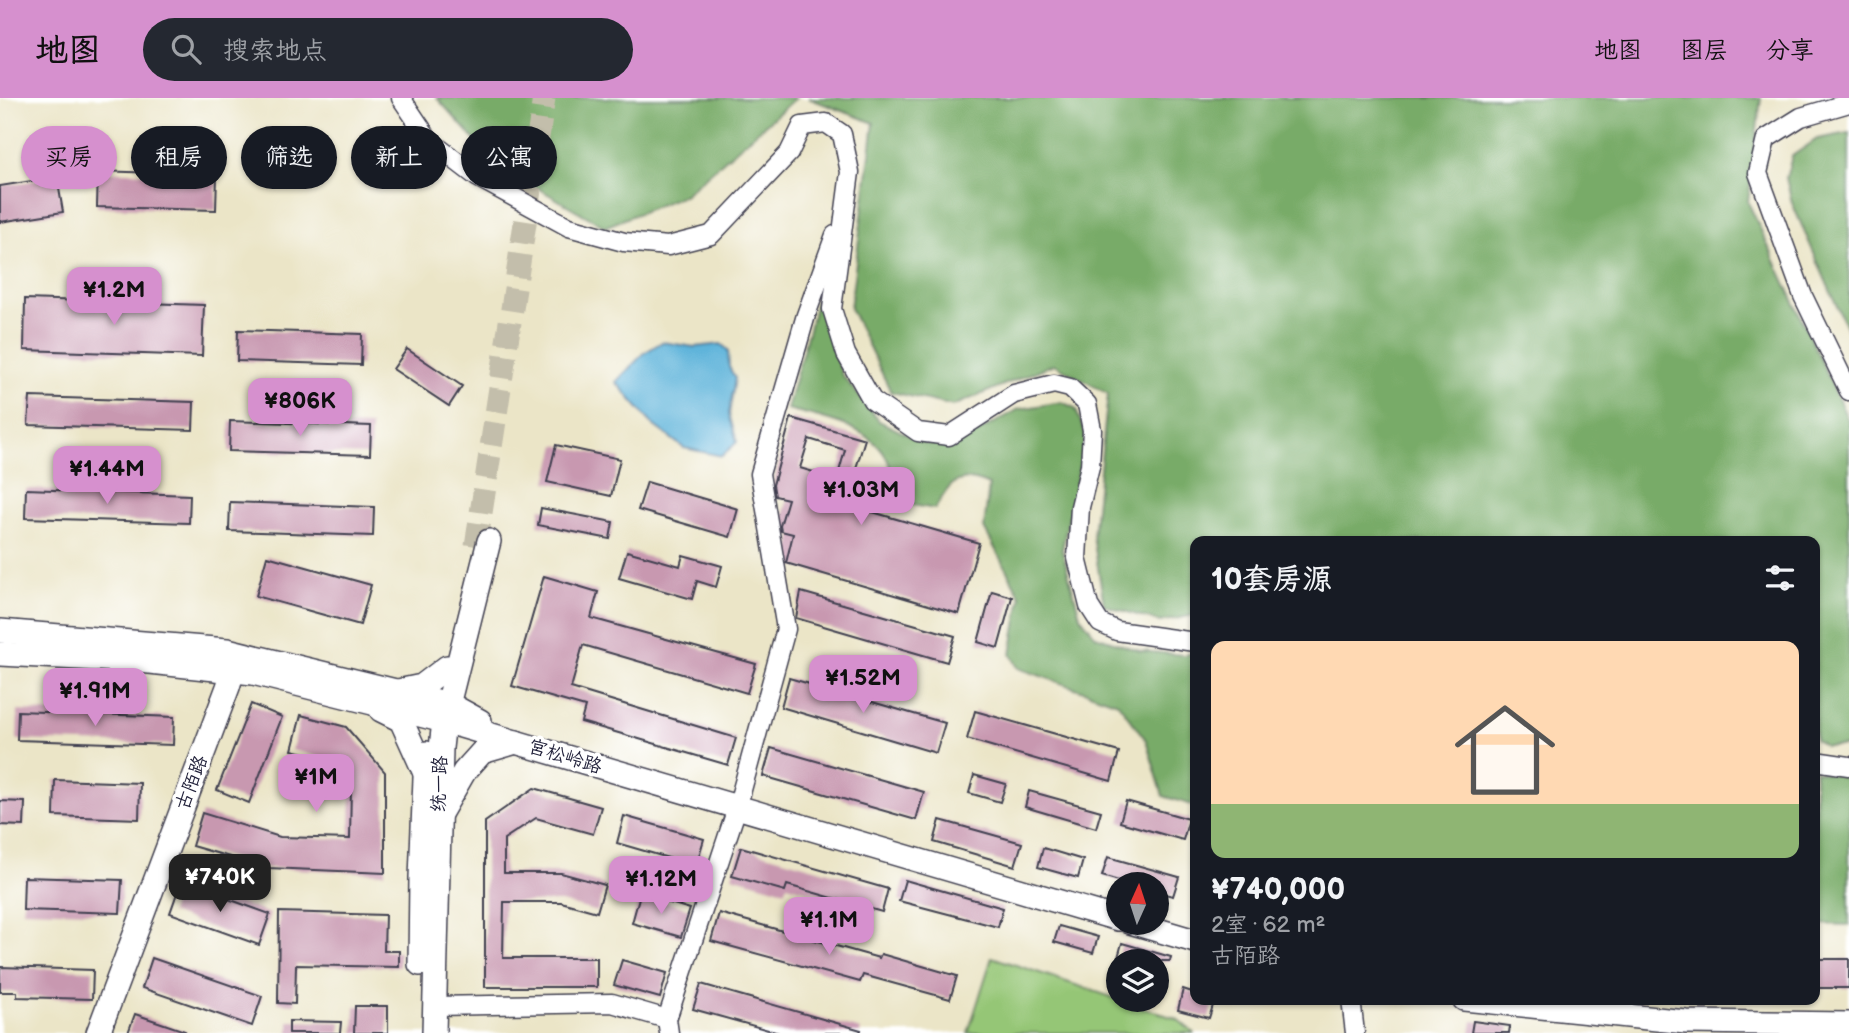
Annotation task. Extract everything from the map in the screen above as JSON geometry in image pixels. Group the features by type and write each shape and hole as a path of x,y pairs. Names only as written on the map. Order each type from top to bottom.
{"main road":[{"name":"统一路","path":"420,1033 425,757 442,711 482,544 447,667 442,711 435,1033"},
{"path":"0,631 230,660 394,692 442,711"},
{"name":"宫松岭路","path":"0,654 140,660 230,660 366,702 442,711 516,742 1106,916"},
{"name":"古陌路","path":"99,1033 230,660"},
{"path":"394,692 422,686 447,667"},
{"path":"366,702 401,720 425,772"},
{"path":"440,814 464,772 481,752 516,742"},
{"path":"1169,933 1190,940"},
{"path":"1522,1005 1686,1022 1849,1024"}],"street":[{"path":"401,98 430,141 477,177 569,227 624,242 668,246 711,235 789,153 802,126 826,123 842,134 850,172 832,309 846,354 872,400 918,432 949,436 1014,394 1054,384 1070,388 1087,404 1092,430 1090,466 1080,507 1077,558 1089,606 1100,622 1117,631 1190,641"},
{"path":"1849,103 1801,117 1766,139 1758,173 1803,296 1849,391"},
{"path":"434,1006 612,1003 668,1026 737,808 786,629 761,474 806,315 836,233 850,172"},
{"path":"1820,762 1849,766"},
{"path":"1352,1005 1355,1033"}],"green space":[{"path":"437,98 796,98 684,195 605,227 539,189 557,189 557,126 462,126"},
{"path":"808,98 1761,98 1748,202 1849,422 1849,746 1825,746 1820,743 1820,536 1190,536 1190,616 1160,622 1104,605 1093,536 1108,394 1054,364 953,406 891,392 850,308 874,123"},
{"path":"1849,133 1849,334 1792,203 1786,178 1792,156 1817,139"},
{"path":"824,274 822,316 842,375 879,421 926,444 967,438 1019,409 1062,402 1075,408 1086,435 1062,550 1080,616 1096,636 1140,651 1190,654 1190,804 1163,796 1146,740 1118,703 1018,668 1011,654 1021,597 984,528 989,485 970,479 956,482 945,492 935,509 906,504 894,496 891,469 885,454 875,443 863,434 833,421 787,409"},
{"path":"1820,772 1849,778 1849,925 1820,924"},
{"path":"992,957 1106,995 1106,1012 1156,1012 1177,1019 1194,1033 968,1033"}],"water":[{"path":"662,342 695,347 721,344 728,350 729,367 735,378 729,414 737,442 722,456 684,448 653,425 616,382 644,353"}],"building":[{"path":"117,172 131,172 131,189 217,189 216,210 97,207 98,189 117,189"},
{"path":"21,183 21,189 59,189 63,212 0,222 0,186"},
{"path":"25,299 204,305 202,356 24,350"},
{"path":"238,330 362,334 361,365 237,361"},
{"path":"407,349 462,386 449,406 393,369"},
{"path":"30,397 194,402 193,430 28,425"},
{"path":"791,418 865,439 845,504 979,543 959,614 786,563 793,534 781,531 780,526 788,499 775,496 773,485","holes":["809,439 845,450 837,479 800,468"]},
{"path":"230,421 371,426 370,455 229,451"},
{"path":"556,445 620,459 611,496 547,482"},
{"path":"647,482 738,509 730,537 638,510"},
{"path":"26,489 190,495 189,523 25,518"},
{"path":"230,502 374,507 373,536 229,531"},
{"path":"541,508 613,522 610,539 538,525"},
{"path":"627,551 680,566 683,555 722,566 716,587 697,581 692,599 619,578"},
{"path":"267,556 371,585 360,625 256,596"},
{"path":"544,576 598,592 591,618 756,664 747,693 583,645 571,688 736,738 728,765 581,722 585,707 512,686"},
{"path":"992,591 1012,597 998,648 978,642"},
{"path":"801,592 955,636 947,662 796,618"},
{"path":"789,678 945,723 936,753 781,707"},
{"path":"251,704 282,717 249,803 217,790"},
{"path":"18,711 174,717 173,745 17,740"},
{"path":"975,711 1119,752 1111,781 967,739"},
{"path":"301,715 346,727 385,772 385,873 268,868 192,846 202,813 280,837 350,839 351,786 327,759 292,750"},
{"path":"771,748 924,792 916,820 763,776"},
{"path":"974,775 1006,784 1000,802 969,793"},
{"path":"55,780 140,783 139,819 54,816"},
{"path":"534,788 601,807 593,834 536,818 504,839 504,873 561,873 605,885 597,912 561,902 504,902 503,958 597,958 597,987 485,987 485,822"},
{"path":"1029,791 1101,811 1096,828 1025,807"},
{"path":"0,801 25,802 24,826 0,825"},
{"path":"1126,801 1189,819 1183,840 1120,822"},
{"path":"624,816 704,839 696,866 617,843"},
{"path":"940,820 1022,843 1015,866 934,842"},
{"path":"741,847 888,889 882,912 787,885 785,891 732,876"},
{"path":"1043,848 1083,860 1078,878 1038,867"},
{"path":"1108,857 1161,872 1106,872 1106,877 1102,876"},
{"path":"1169,874 1179,877 1173,896 1169,895"},
{"path":"24,877 122,880 120,913 23,910"},
{"path":"905,880 1003,908 998,927 899,901"},
{"path":"181,882 270,914 259,945 170,913"},
{"path":"640,894 690,909 681,937 632,923"},
{"path":"279,912 385,915 384,951 399,951 399,967 296,965 295,1004 278,1003"},
{"path":"719,913 879,958 881,954 957,976 950,999 863,975 860,982 711,941"},
{"path":"1059,926 1098,937 1093,953 1054,942"},
{"path":"1122,943 1143,949 1120,949"},
{"path":"152,958 262,996 252,1026 142,988"},
{"path":"1820,959 1849,959 1849,988 1820,988"},
{"path":"622,960 667,973 660,998 614,985"},
{"path":"0,967 93,970 92,999 17,997 17,992 0,992"},
{"path":"701,984 861,1030 860,1033 779,1033 693,1009"},
{"path":"1183,989 1190,991 1190,1005 1213,1005 1209,1018 1178,1010"},
{"path":"355,1006 388,1006 388,1033 354,1033"},
{"path":"135,1014 185,1031 128,1033"},
{"path":"289,1021 341,1022 340,1033 289,1033"},
{"path":"1473,1021 1510,1026 1509,1033 1471,1033"}],"tunnel":[{"path":"476,546 544,98"}]}
